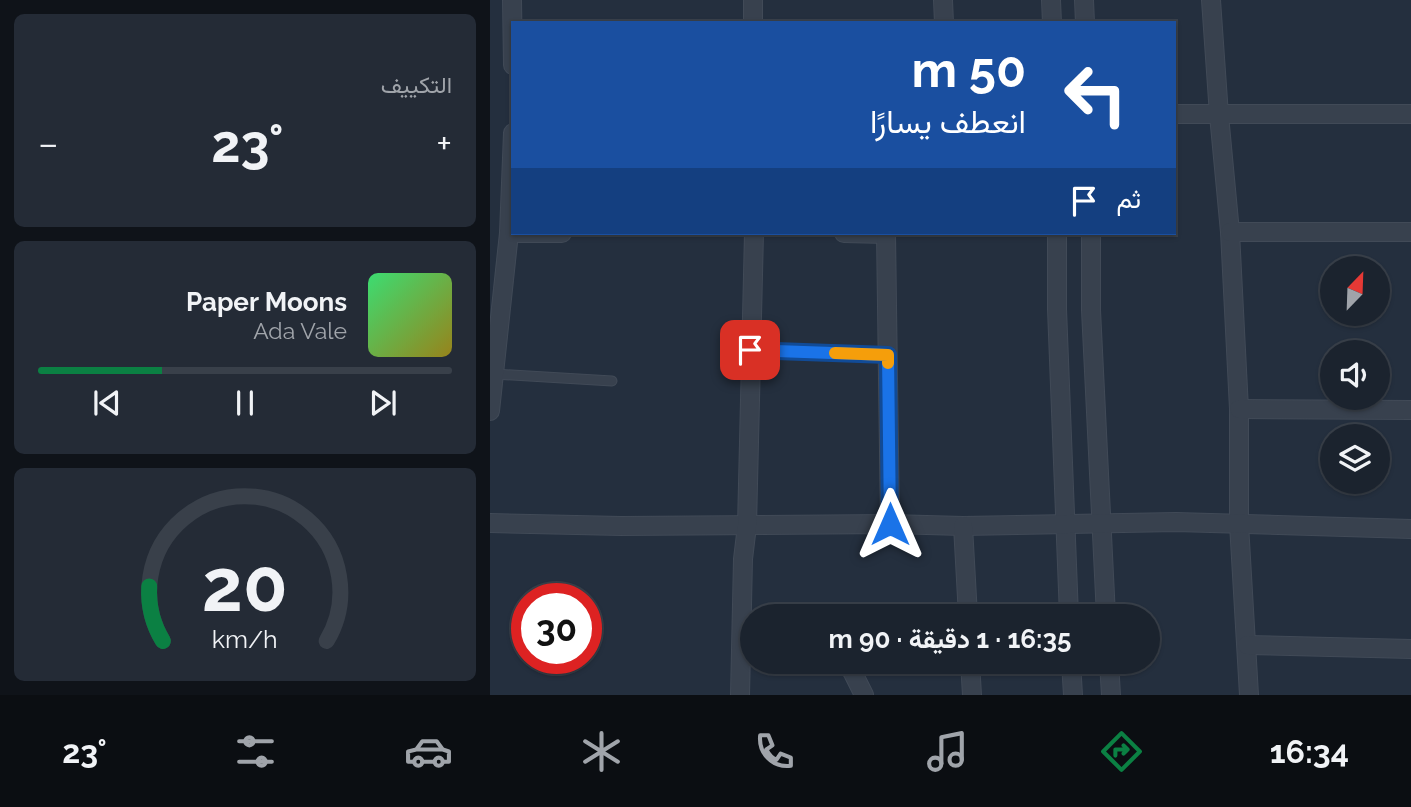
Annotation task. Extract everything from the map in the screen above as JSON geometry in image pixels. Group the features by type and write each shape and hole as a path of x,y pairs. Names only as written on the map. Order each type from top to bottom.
{"street":[{"path":"512,0 512,21"},
{"path":"753,0 753,21"},
{"path":"943,0 944,21"},
{"path":"1051,0 1052,21"},
{"path":"1084,0 1085,21"},
{"path":"1211,0 1230,232 1239,409 1239,524 1250,695"},
{"path":"1176,114 1411,114"},
{"path":"490,411 497,289 509,233 511,183"},
{"path":"1230,232 1411,232"},
{"path":"745,604 743,559 747,526 754,235"},
{"path":"886,235 890,524"},
{"path":"1057,235 1057,309 1068,604"},
{"path":"1091,235 1091,310 1105,604"},
{"path":"1239,409 1411,410"},
{"path":"490,523 621,526 963,526 1176,522 1411,529"},
{"path":"963,526 967,604"},
{"path":"1247,645 1411,649"},
{"path":"740,695 743,674"},
{"path":"854,674 864,695"},
{"path":"971,674 972,695"},
{"path":"1072,674 1073,695"},
{"path":"1110,674 1111,695"}],"lane":[{"path":"750,350 888,355"},
{"path":"494,373 612,381"}],"slow traffic":[{"path":"835,353 888,355 888,363"}],"route":[{"path":"750,350 888,355 890,524"}]}
